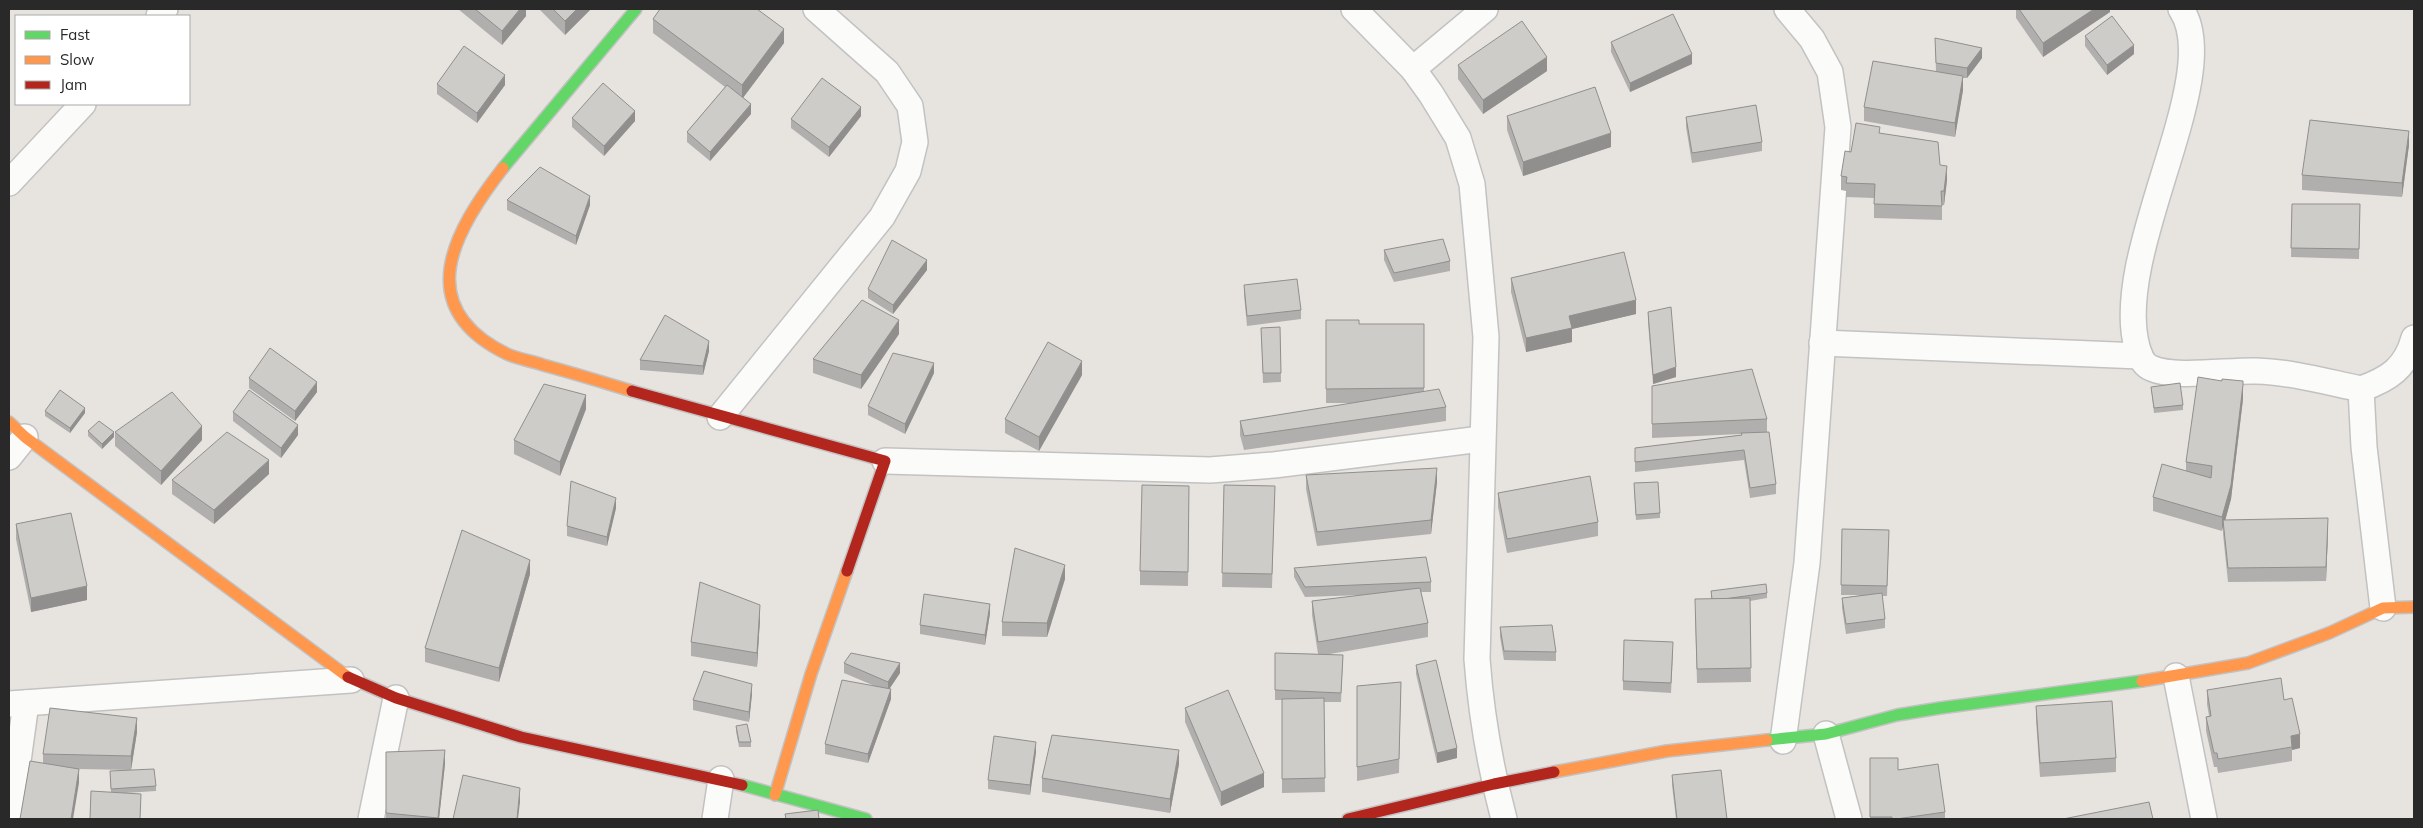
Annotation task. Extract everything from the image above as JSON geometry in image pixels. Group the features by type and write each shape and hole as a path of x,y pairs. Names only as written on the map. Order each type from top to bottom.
{"street":[{"path":"636,9 513,155 475,204 456,246 448,274 453,307 470,330 507,354 720,417 885,462 1210,470 1274,466 1481,440"},
{"path":"720,417 882,217 908,172 915,142 910,106 886,72 816,9"},
{"path":"1354,9 1413,69 1458,138 1472,184 1486,337 1481,440 1477,659 1481,712 1494,784 1504,819"},
{"path":"1413,69 1485,9"},
{"path":"1784,740 1807,563 1838,127 1830,72 1812,38 1787,9"},
{"path":"2181,9 2188,20 2193,48 2189,82 2142,246 2133,289 2135,337 2140,356 2149,368 2166,372 2257,371 2285,374 2361,389 2379,383 2399,370 2414,338"},
{"path":"9,183 82,105"},
{"path":"1822,343 2140,356"},
{"path":"2361,389 2364,447 2383,608"},
{"path":"9,457 17,429 351,680 396,698 521,737 721,779 866,819"},
{"path":"775,795 814,665 885,462"},
{"path":"1348,819 1494,784 1667,751 1784,740 1826,734 1897,715 2176,676 2248,664 2329,633 2383,608 2414,607"},
{"path":"2176,676 2204,819"},
{"path":"10,819 17,703 351,680"},
{"path":"371,819 396,698"},
{"path":"1826,734 1849,819"},
{"path":"715,819 721,779"}],"building":[{"path":"475,9 520,9 502,31"},
{"path":"553,9 577,9 565,21"},
{"path":"660,9 757,9 784,29 742,85 653,19"},
{"path":"2019,9 2094,9 2043,43"},
{"path":"1673,14 1692,54 1630,83 1611,42"},
{"path":"2112,16 2134,45 2107,65 2085,36"},
{"path":"1522,21 1547,57 1483,100 1458,65"},
{"path":"1935,38 1982,48 1967,68 1936,63"},
{"path":"464,46 505,75 477,113 437,84"},
{"path":"1873,61 1963,76 1955,123 1864,107"},
{"path":"822,78 861,107 829,147 791,119"},
{"path":"603,83 635,111 604,146 572,118"},
{"path":"727,85 751,104 710,152 687,132"},
{"path":"1595,87 1611,133 1523,162 1507,116"},
{"path":"1756,105 1762,142 1692,153 1686,117"},
{"path":"2310,120 2409,131 2402,183 2302,175"},
{"path":"1856,123 1880,127 1879,133 1938,142 1940,165 1947,166 1944,191 1941,191 1942,206 1874,204 1875,184 1846,183 1847,177 1841,176 1845,151 1851,152"},
{"path":"540,167 590,196 576,236 507,200"},
{"path":"2292,204 2360,204 2359,249 2291,248"},
{"path":"1443,239 1450,261 1394,273 1384,250"},
{"path":"892,240 927,260 893,305 868,289"},
{"path":"1624,252 1636,300 1569,316 1572,328 1526,338 1511,278"},
{"path":"1297,279 1301,310 1247,316 1244,285"},
{"path":"862,300 899,320 861,375 813,359"},
{"path":"1671,307 1676,367 1653,375 1648,312"},
{"path":"665,315 709,341 703,366 640,360"},
{"path":"1326,320 1359,320 1359,324 1424,324 1424,388 1326,389"},
{"path":"1280,327 1281,373 1263,373 1261,328"},
{"path":"1048,342 1082,361 1039,437 1005,419"},
{"path":"270,348 317,382 295,411 249,378"},
{"path":"893,353 934,363 905,424 868,406"},
{"path":"1752,369 1767,419 1652,424 1652,386"},
{"path":"2198,377 2222,381 2222,379 2243,381 2231,485 2222,517 2153,497 2162,464 2211,478 2212,466 2186,462"},
{"path":"2180,383 2183,405 2154,408 2151,387"},
{"path":"544,384 586,395 560,462 514,440"},
{"path":"1439,389 1446,407 1244,436 1240,421"},
{"path":"60,390 85,408 70,428 45,411"},
{"path":"249,390 298,425 281,448 233,412"},
{"path":"172,392 202,426 161,471 115,432"},
{"path":"99,421 114,432 102,444 88,431"},
{"path":"227,432 269,460 214,510 172,480"},
{"path":"1769,432 1776,484 1750,488 1744,450 1635,462 1635,448 1742,435 1741,433"},
{"path":"1437,468 1431,520 1317,532 1306,475"},
{"path":"1590,476 1598,522 1507,539 1498,493"},
{"path":"571,481 616,498 607,537 567,526"},
{"path":"1658,482 1660,513 1636,515 1634,483"},
{"path":"1142,485 1189,486 1188,572 1140,571"},
{"path":"1224,485 1275,486 1272,574 1222,573"},
{"path":"71,513 87,586 31,598 16,524"},
{"path":"2328,518 2326,567 2228,568 2223,520"},
{"path":"1842,529 1889,530 1887,586 1841,585"},
{"path":"462,530 530,560 499,668 425,648"},
{"path":"1015,548 1065,565 1047,623 1002,622"},
{"path":"1426,557 1431,582 1305,587 1294,568"},
{"path":"700,582 760,605 757,653 691,642"},
{"path":"1766,584 1767,593 1712,599 1711,591"},
{"path":"1420,588 1428,623 1318,642 1312,601"},
{"path":"1882,593 1885,619 1846,624 1842,598"},
{"path":"924,594 990,604 985,635 920,625"},
{"path":"1750,598 1751,668 1697,669 1695,599"},
{"path":"1552,625 1556,652 1504,651 1500,627"},
{"path":"1624,640 1673,642 1671,683 1623,681"},
{"path":"851,653 900,663 888,682 844,663"},
{"path":"1275,653 1343,655 1341,693 1275,690"},
{"path":"1436,660 1457,748 1437,753 1416,665"},
{"path":"704,671 752,684 749,712 693,700"},
{"path":"2281,678 2284,700 2292,698 2300,734 2291,736 2292,747 2218,759 2217,753 2214,753 2206,717 2211,716 2207,690"},
{"path":"842,680 891,689 868,754 825,744"},
{"path":"1401,682 1399,759 1357,767 1357,686"},
{"path":"1228,690 1264,773 1221,792 1185,708"},
{"path":"1324,698 1325,778 1282,779 1282,699"},
{"path":"2112,701 2116,758 2040,763 2036,706"},
{"path":"50,708 137,718 131,756 43,754"},
{"path":"747,724 751,742 739,742 736,726"},
{"path":"1052,735 1179,750 1170,799 1042,778"},
{"path":"994,736 1036,742 1030,785 988,780"},
{"path":"445,750 438,818 386,813 386,752"},
{"path":"1870,758 1898,758 1898,770 1938,764 1945,812 1896,819 1892,819 1892,817 1870,817"},
{"path":"30,761 79,769 71,819 20,819"},
{"path":"154,769 156,786 111,789 110,771"},
{"path":"1721,770 1727,819 1677,819 1672,775"},
{"path":"463,775 520,788 517,819 453,819"},
{"path":"91,791 141,794 140,819 90,819"},
{"path":"2149,802 2153,819 2063,819"},
{"path":"818,810 819,819 786,819 785,814"}],"traffic: fast":[{"path":"503,168 636,9"},
{"path":"1767,740 1826,734 1897,715 1940,708 2142,681"},
{"path":"742,785 866,819"}],"traffic: slow":[{"path":"503,168 469,217 457,243 450,267 450,291 459,314 477,335 507,354 632,391"},
{"path":"9,422 25,437 348,677"},
{"path":"775,795 811,674 847,571"},
{"path":"2142,681 2248,663 2329,633 2383,608 2414,607"},
{"path":"1554,772 1667,751 1767,740"}],"traffic: jam":[{"path":"632,391 885,461 847,571"},
{"path":"348,677 396,698 521,737 742,785"},
{"path":"1348,819 1494,784 1554,772"}]}
